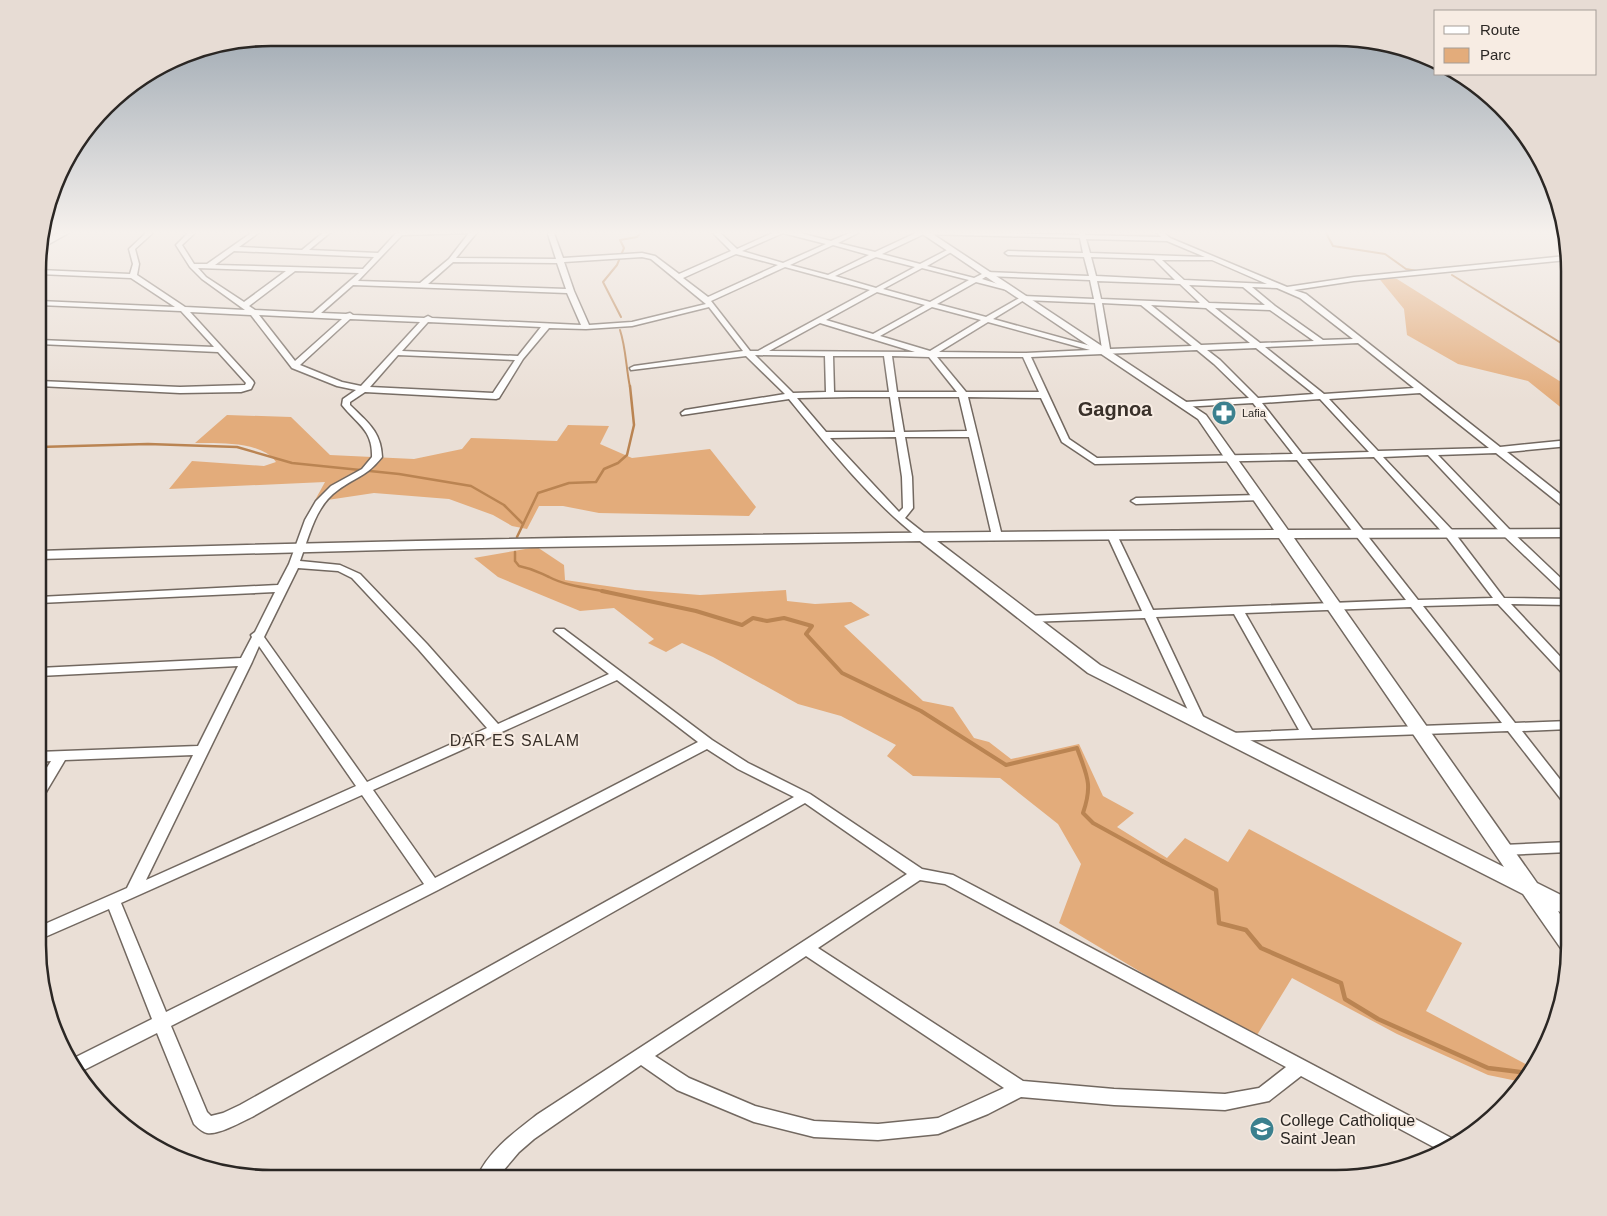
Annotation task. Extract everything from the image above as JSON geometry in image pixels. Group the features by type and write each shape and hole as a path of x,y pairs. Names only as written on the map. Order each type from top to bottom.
{"street":[{"path":"46,383 180,390 241,389 248,387 250,383 218,350 183,309 151,288"},
{"path":"216,288 248,309 295,366 340,384 363,389 496,396 520,358 547,325"},
{"path":"248,309 272,288"},
{"path":"316,314 345,288"},
{"path":"473,288 570,291"},
{"path":"569,288 586,327"},
{"path":"691,288 708,302 748,353 791,396 822,435 899,518 1094,669 1200,724 1231,737 1561,904"},
{"path":"46,303 183,309 248,309 586,327 632,324 708,302 737,288"},
{"path":"865,288 1106,352"},
{"path":"759,353 882,288"},
{"path":"875,336 960,288"},
{"path":"1007,288 1202,417 1561,932"},
{"path":"1095,288 1106,352"},
{"path":"1189,288 1207,305 1323,397 1449,533 1501,601 1561,665"},
{"path":"1248,288 1272,308 1322,342"},
{"path":"1289,288 1361,340 1561,499"},
{"path":"931,354 1023,298 1272,308"},
{"path":"1142,302 1235,378 1256,401 1561,790"},
{"path":"295,366 350,315"},
{"path":"132,892 246,662 257,635 294,564 310,520 320,503 334,488 365,471 377,457 377,444 374,434 346,405 346,401 363,389 428,318"},
{"path":"820,321 931,354 963,394 998,536"},
{"path":"634,368 748,353 1026,355 1200,349 1361,340"},
{"path":"46,342 218,350"},
{"path":"396,353 520,358"},
{"path":"829,353 830,395"},
{"path":"886,353 907,477 908,508 899,518"},
{"path":"1026,355 1065,440 1095,461 1231,460 1431,453 1501,450 1561,444"},
{"path":"1185,406 1424,390"},
{"path":"685,413 791,396 894,394 1044,395"},
{"path":"822,435 974,434"},
{"path":"1431,453 1507,533 1561,584"},
{"path":"1136,501 1259,498"},
{"path":"46,555 302,546 998,536 1561,532"},
{"path":"1112,535 1200,724"},
{"path":"294,564 340,568 356,576 423,647 495,730"},
{"path":"46,600 282,588"},
{"path":"1028,619 1148,612 1416,603 1561,602"},
{"path":"1237,610 1307,733"},
{"path":"560,631 616,676 707,743 743,766 805,797 918,874 948,879 1443,1143"},
{"path":"257,635 432,886"},
{"path":"46,672 246,662"},
{"path":"46,930 616,676"},
{"path":"1231,737 1561,725"},
{"path":"80,1064 432,886 707,743"},
{"path":"46,757 202,750"},
{"path":"46,780 60,756"},
{"path":"113,901 200,1118 208,1124 225,1121 805,797"},
{"path":"1503,850 1561,847"},
{"path":"491,1170 498,1160 521,1138 641,1056 918,874"},
{"path":"806,948 1020,1089 1114,1097 1225,1102 1263,1095 1299,1067"},
{"path":"641,1056 683,1084 754,1114 814,1129 878,1132 938,1126 982,1108 1020,1089"}],"green space":[{"path":"1387,288 1411,288 1561,382 1561,408 1528,381 1458,364 1407,335 1404,309"},
{"path":"227,415 291,417 330,455 414,459 462,449 471,438 557,441 568,425 609,426 600,444 632,458 710,449 756,507 749,516 599,513 563,506 539,506 527,529 512,526 493,515 449,499 374,493 314,502 325,482 169,489 192,461 264,466 276,462 261,450 250,447 227,443 195,443"},
{"path":"537,547 564,565 565,580 635,590 700,595 786,590 787,601 815,604 851,602 870,615 844,626 923,701 953,707 974,738 989,742 1011,759 1079,744 1103,796 1134,813 1117,827 1167,858 1185,838 1228,862 1249,829 1462,943 1426,1011 1526,1065 1515,1081 1488,1075 1397,1034 1292,978 1254,1040 1059,923 1081,864 1058,824 1000,778 913,776 887,756 896,745 841,716 798,704 713,657 682,643 666,652 648,643 654,639 614,608 580,611 498,577 474,558"}],"waterway":[{"path":"606,288 621,317"},
{"path":"1472,288 1561,343"},
{"path":"620,330 624,344 630,387"},
{"path":"517,537 538,493 569,483 596,482 604,469 618,463 627,455 634,425 630,386"},
{"path":"46,447 148,444 237,447 292,463 399,474 471,486 504,505 523,524"},
{"path":"515,552 515,561 519,566 535,570 563,583 608,592"},
{"path":"602,591 696,611 742,625 753,618 767,621 784,618 812,626 806,634 842,673 921,711 1006,765 1077,748 1088,780 1088,795 1083,813 1093,823 1164,862"},
{"path":"1162,861 1216,890 1219,923 1246,930 1261,948 1341,983 1345,999 1378,1019 1488,1068 1521,1073"}],"place":[{"name":"Lafia","path":"1224,413"},
{"name":"College Catholique Saint Jean","path":"1262,1129"}],"district":[{"name":"Gagnoa","path":"1115,409"},
{"name":"DAR ES SALAM","path":"515,740"}]}
